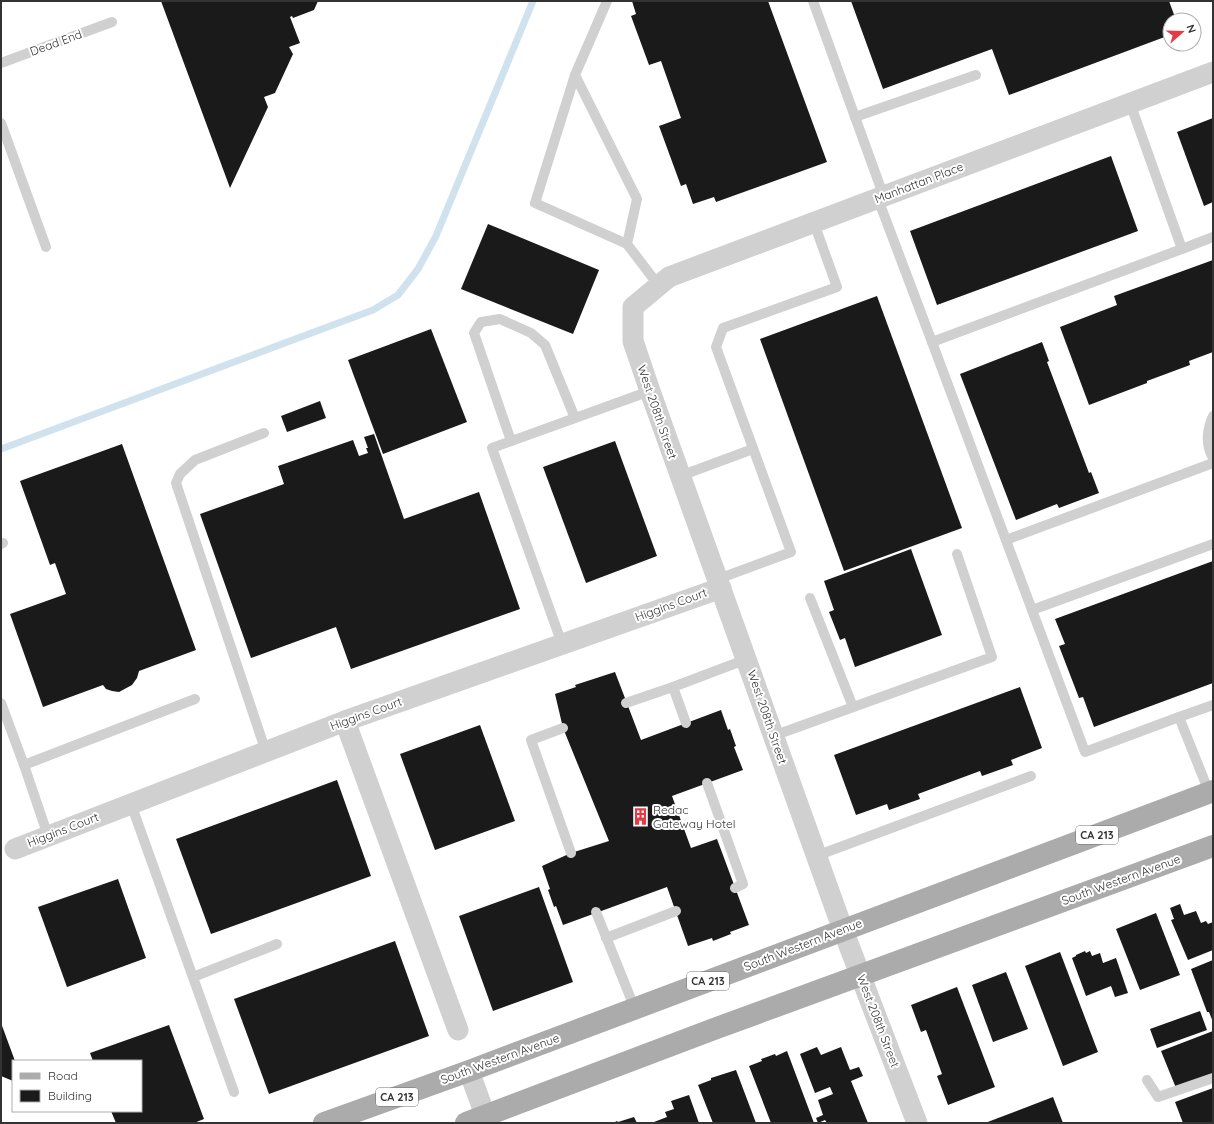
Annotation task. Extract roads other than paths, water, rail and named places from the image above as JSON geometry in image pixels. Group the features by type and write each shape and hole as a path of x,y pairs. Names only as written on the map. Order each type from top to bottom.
{"main road":[{"name":"South Western Avenue","path":"324,1123 469,1071 843,930 1212,795"},
{"name":"South Western Avenue","path":"480,1121 714,1029 1213,846"}],"street":[{"name":"Manhattan Place","path":"633,307 669,277 1213,72"},
{"name":"West 208th Street","path":"633,307 633,341 650,391 747,659 816,856 860,976 917,1123"},
{"name":"Higgins Court","path":"14,848 344,721 562,644 719,583"},
{"path":"344,721 458,1030"},
{"path":"469,1071 480,1121"}],"lane":[{"path":"607,1 575,75 535,203 627,244 659,286"},
{"path":"813,1 855,117 881,198 932,342 1085,752 1213,705"},
{"name":"Dead End","path":"1,63 112,22"},
{"path":"575,75 637,200 627,244"},
{"path":"855,117 976,76"},
{"path":"1130,103 1182,249"},
{"path":"1,123 46,247"},
{"path":"719,583 791,552 716,347 723,328 837,287 814,223"},
{"path":"932,342 1213,238"},
{"path":"511,442 474,333 480,322 500,319 531,333 545,345 575,418"},
{"path":"562,644 492,448 650,391"},
{"path":"1213,416 1209,426 1207,441 1213,458"},
{"path":"264,433 195,460 180,474 176,483 266,752"},
{"path":"680,476 753,450"},
{"path":"1006,540 1213,463"},
{"path":"1032,610 1213,544"},
{"path":"773,736 992,657 957,554"},
{"path":"810,598 853,707"},
{"path":"626,703 747,659"},
{"path":"673,687 686,723"},
{"path":"24,765 195,699"},
{"path":"1,703 48,836"},
{"path":"1179,717 1212,795"},
{"path":"563,728 531,740 572,854"},
{"path":"816,856 1031,776"},
{"path":"707,783 743,884 735,888"},
{"path":"131,804 234,1092"},
{"path":"606,938 676,911"},
{"path":"596,912 635,1009"},
{"path":"193,977 277,944"},
{"path":"1147,1080 1158,1097 1213,1078"}],"waterway":[{"path":"1,449 373,310 398,295 418,269 436,236 533,1"}],"place":[{"name":"Redac Gateway Hotel","path":"640,817"}]}
